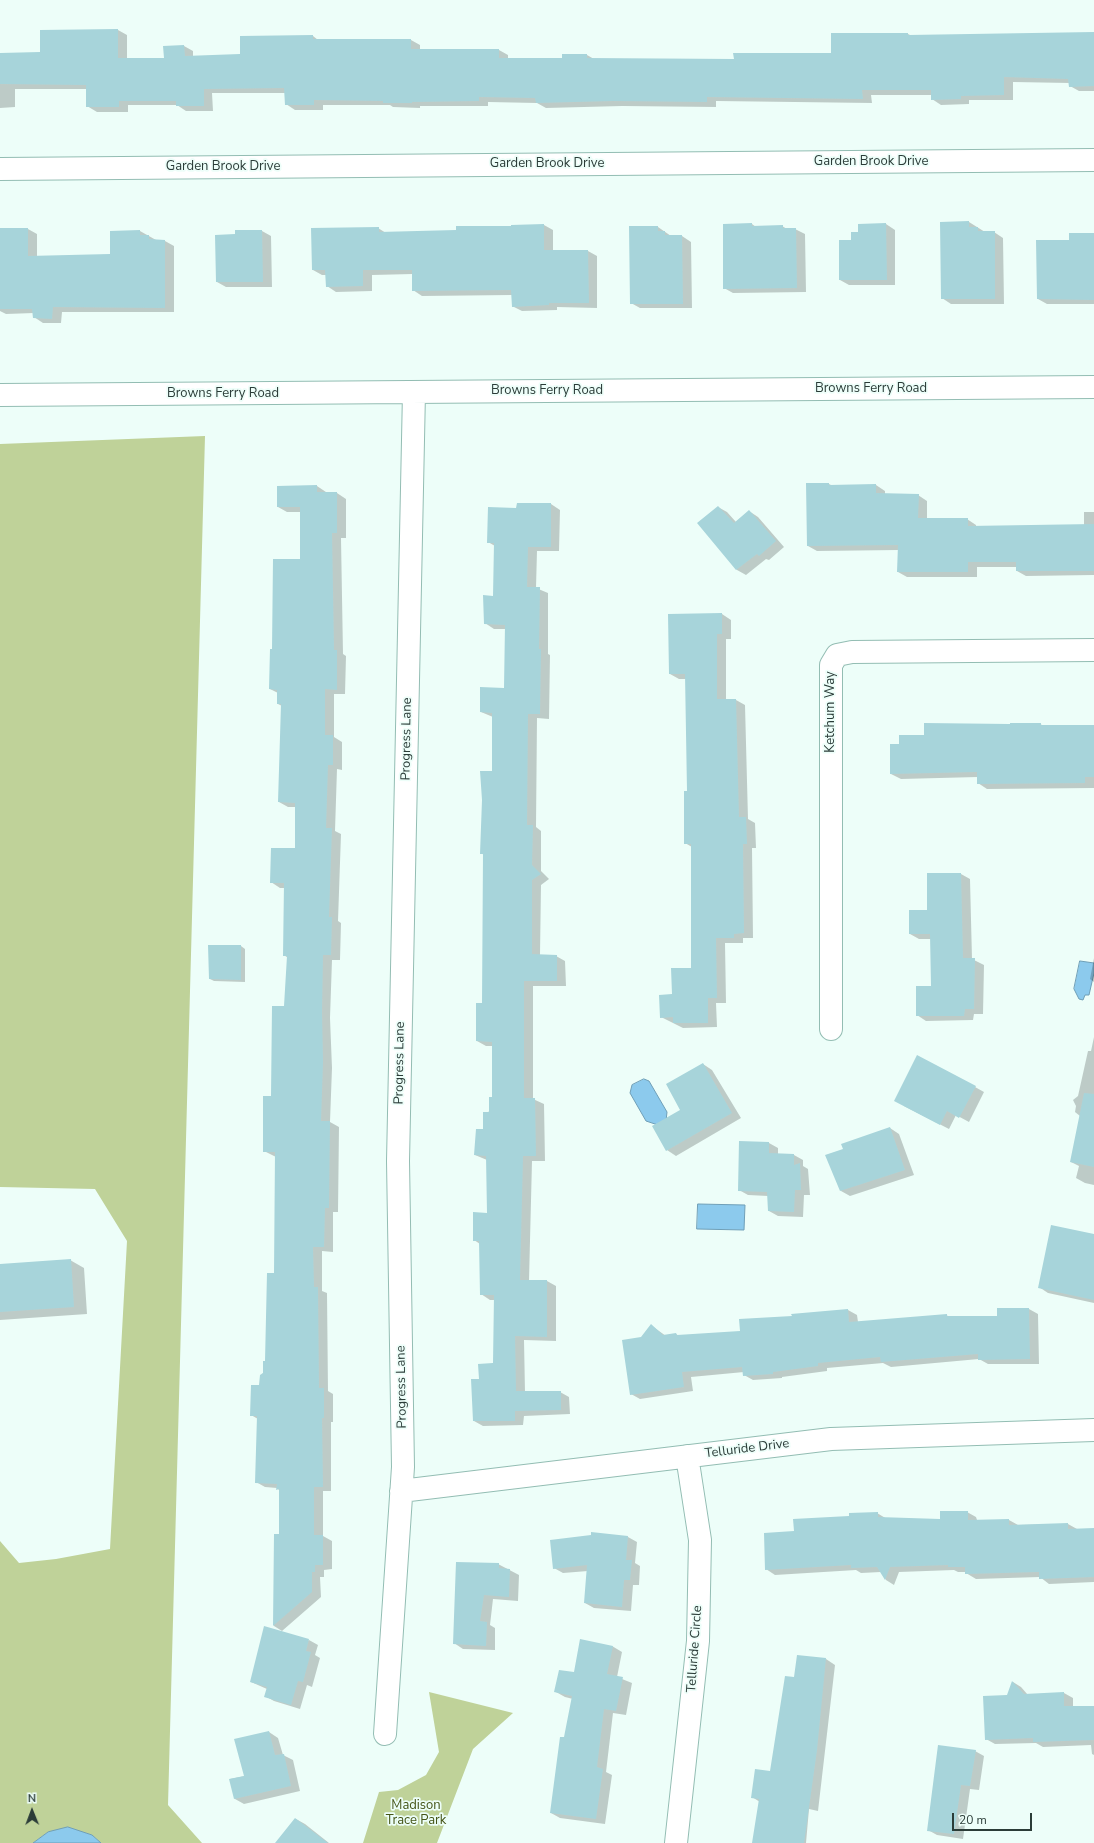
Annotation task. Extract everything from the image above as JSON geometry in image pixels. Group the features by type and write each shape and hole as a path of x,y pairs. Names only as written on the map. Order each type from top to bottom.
{"street":[{"name":"Garden Brook Drive","path":"0,169 1094,160"},
{"name":"Browns Ferry Road","path":"0,395 1094,387"},
{"name":"Progress Lane","path":"385,1734 403,1467 398,1161 414,392"},
{"name":"Ketchum Way","path":"831,1028 830,665 837,655 852,652 1094,650"},
{"name":"Telluride Drive","path":"401,1491 831,1439 1094,1430"},
{"name":"Telluride Circle","path":"676,1843 698,1640 700,1540 687,1456"}],"green space":[{"path":"205,436 168,1805 202,1843 101,1843 92,1835 80,1832 48,1832 33,1843 0,1843 0,1541 19,1563 56,1559 110,1549 127,1241 95,1189 0,1187 0,444"},
{"name":"Madison Trace Park","path":"429,1692 513,1713 473,1749 437,1843 363,1843 379,1792 398,1790 426,1775 439,1752"}],"water":[{"path":"1080,961 1094,963 1094,973 1089,995 1085,995 1083,1000 1079,999 1074,989"},
{"path":"644,1079 649,1081 667,1112 666,1121 658,1125 646,1121 630,1093 632,1085"},
{"path":"698,1204 745,1205 744,1230 697,1229"},
{"path":"68,1827 92,1835 101,1843 33,1843 48,1832"}],"building":[{"path":"118,29 118,58 164,58 163,46 184,45 185,56 240,54 240,36 313,35 313,39 411,39 411,49 499,49 499,58 562,58 562,54 587,54 587,58 734,59 733,53 831,53 831,33 908,33 908,35 1094,32 1094,86 1069,87 1068,79 1004,77 1004,95 961,96 961,99 931,100 931,90 862,90 863,99 707,97 707,102 613,101 536,103 535,98 479,97 479,101 412,103 314,100 314,105 285,105 284,88 204,89 204,106 176,106 176,101 119,101 119,107 86,107 86,85 0,84 0,53 40,52 40,30"},
{"path":"969,221 969,227 978,227 978,231 995,231 995,299 941,299 940,222"},
{"path":"752,223 752,226 783,225 783,228 796,228 797,288 723,289 723,224"},
{"path":"886,223 887,280 839,280 839,240 851,240 851,232 858,232 858,224"},
{"path":"544,224 544,250 588,250 589,303 549,303 549,305 512,307 511,290 412,291 412,270 363,270 363,286 326,287 325,270 312,270 311,228 379,227 379,232 456,230 456,226 511,226"},
{"path":"629,226 658,226 658,231 665,231 665,235 682,235 683,304 630,304"},
{"path":"0,228 28,228 28,256 110,254 110,231 140,230 140,235 149,235 149,239 165,240 165,308 53,307 52,319 33,318 32,309 0,309"},
{"path":"235,230 262,230 263,282 216,282 215,235 235,234"},
{"path":"1069,233 1094,233 1094,300 1037,299 1036,240 1069,240"},
{"path":"806,483 829,483 829,485 876,484 876,493 919,494 918,518 968,518 968,526 1094,524 1094,571 1016,571 1016,562 968,562 968,572 897,572 898,545 807,546"},
{"path":"317,485 317,492 337,492 337,533 332,533 334,650 337,650 337,690 325,689 325,735 333,735 333,765 328,765 326,828 332,828 329,917 332,917 331,955 323,955 323,1062 321,1121 330,1121 329,1208 325,1208 324,1247 313,1247 314,1287 318,1287 319,1388 324,1388 324,1418 322,1418 323,1487 314,1487 314,1535 323,1535 323,1565 315,1565 315,1572 312,1572 312,1592 273,1626 274,1534 279,1534 279,1489 276,1490 277,1484 255,1483 257,1416 250,1416 251,1385 259,1385 260,1375 263,1373 263,1361 265,1361 267,1273 274,1273 275,1152 263,1152 263,1096 271,1096 272,1006 284,1006 287,956 283,956 284,883 270,883 271,848 295,848 295,803 278,802 281,704 277,704 277,690 269,689 270,649 272,649 273,559 300,559 300,507 277,507 277,486"},
{"path":"517,503 551,503 551,547 528,547 527,587 540,587 539,649 541,649 540,714 528,714 527,825 533,825 532,865 541,874 532,880 532,954 557,955 557,981 524,981 524,1098 535,1098 536,1156 523,1156 520,1280 547,1280 547,1337 515,1336 516,1391 561,1391 561,1410 515,1411 515,1421 473,1421 471,1379 479,1379 478,1364 493,1363 494,1295 480,1295 479,1241 473,1241 473,1212 487,1213 486,1156 474,1155 476,1129 483,1129 483,1112 489,1112 489,1097 492,1097 492,1042 476,1041 476,1003 482,1003 483,854 480,854 482,800 480,771 492,771 492,713 480,712 480,687 504,688 505,625 484,624 483,595 493,596 494,543 487,543 488,507 516,508"},
{"path":"718,506 734,523 749,510 776,541 759,556 757,554 736,570 697,523"},
{"path":"722,613 722,634 717,634 717,699 736,699 739,817 746,817 747,844 743,844 744,933 734,934 734,938 716,938 717,998 708,998 708,1023 673,1023 673,1017 660,1018 659,995 672,994 671,968 691,968 691,844 684,844 684,791 687,791 685,674 669,674 668,614"},
{"path":"924,723 1041,723 1041,725 1094,725 1094,777 1085,777 1085,783 977,784 977,772 890,774 890,744 899,744 899,735 924,735"},
{"path":"927,873 961,873 963,958 975,958 974,1009 965,1009 964,1016 916,1016 916,986 931,986 930,934 909,934 909,910 927,910"},
{"path":"208,945 241,945 241,980 209,979"},
{"path":"917,1055 976,1086 959,1118 947,1111 940,1125 894,1101"},
{"path":"703,1063 732,1113 666,1151 652,1126 680,1110 666,1084"},
{"path":"1084,1093 1094,1094 1094,1167 1070,1162"},
{"path":"890,1127 905,1170 840,1191 825,1155 843,1149 841,1144"},
{"path":"739,1141 769,1142 769,1153 794,1154 794,1165 800,1163 801,1190 795,1190 794,1212 768,1211 767,1192 738,1191"},
{"path":"1051,1225 1094,1234 1094,1300 1038,1288"},
{"path":"71,1259 74,1307 0,1312 0,1264"},
{"path":"997,1308 1029,1308 1030,1359 978,1360 978,1354 881,1362 880,1357 818,1363 818,1366 773,1372 773,1374 743,1376 742,1367 682,1372 684,1387 630,1395 622,1340 641,1337 651,1324 663,1335 676,1333 677,1335 740,1331 739,1319 792,1316 791,1314 848,1309 849,1322 947,1314 947,1316 997,1316"},
{"path":"940,1511 968,1511 968,1520 1009,1519 1009,1525 1068,1523 1068,1529 1094,1528 1094,1577 1039,1579 1039,1572 965,1574 965,1567 948,1567 948,1565 890,1567 885,1580 877,1567 851,1568 851,1565 765,1570 764,1533 794,1531 793,1519 849,1516 849,1513 878,1512 878,1517 940,1519"},
{"path":"591,1532 628,1536 626,1560 632,1560 630,1580 624,1580 622,1607 584,1603 587,1565 553,1569 550,1540 591,1535"},
{"path":"456,1562 499,1563 499,1568 510,1569 509,1597 484,1595 480,1621 487,1622 486,1646 453,1644"},
{"path":"264,1626 309,1639 306,1651 311,1652 303,1682 298,1681 291,1705 264,1697 267,1687 250,1682"},
{"path":"580,1639 613,1646 607,1674 623,1677 616,1711 604,1709 597,1767 603,1769 596,1819 550,1813 560,1737 564,1737 572,1696 554,1692 559,1670 574,1672"},
{"path":"797,1655 826,1658 817,1750 804,1843 752,1843 759,1799 751,1798 755,1769 770,1771 785,1676 794,1677"},
{"path":"1012,1681 1024,1694 1064,1692 1064,1706 1094,1706 1094,1740 1033,1742 1033,1738 985,1740 983,1696 1007,1695"},
{"path":"269,1731 275,1755 284,1754 291,1786 234,1799 229,1779 244,1776 234,1739"},
{"path":"938,1745 976,1750 970,1786 961,1785 954,1834 927,1831"},
{"path":"295,1818 328,1843 275,1843"}]}
